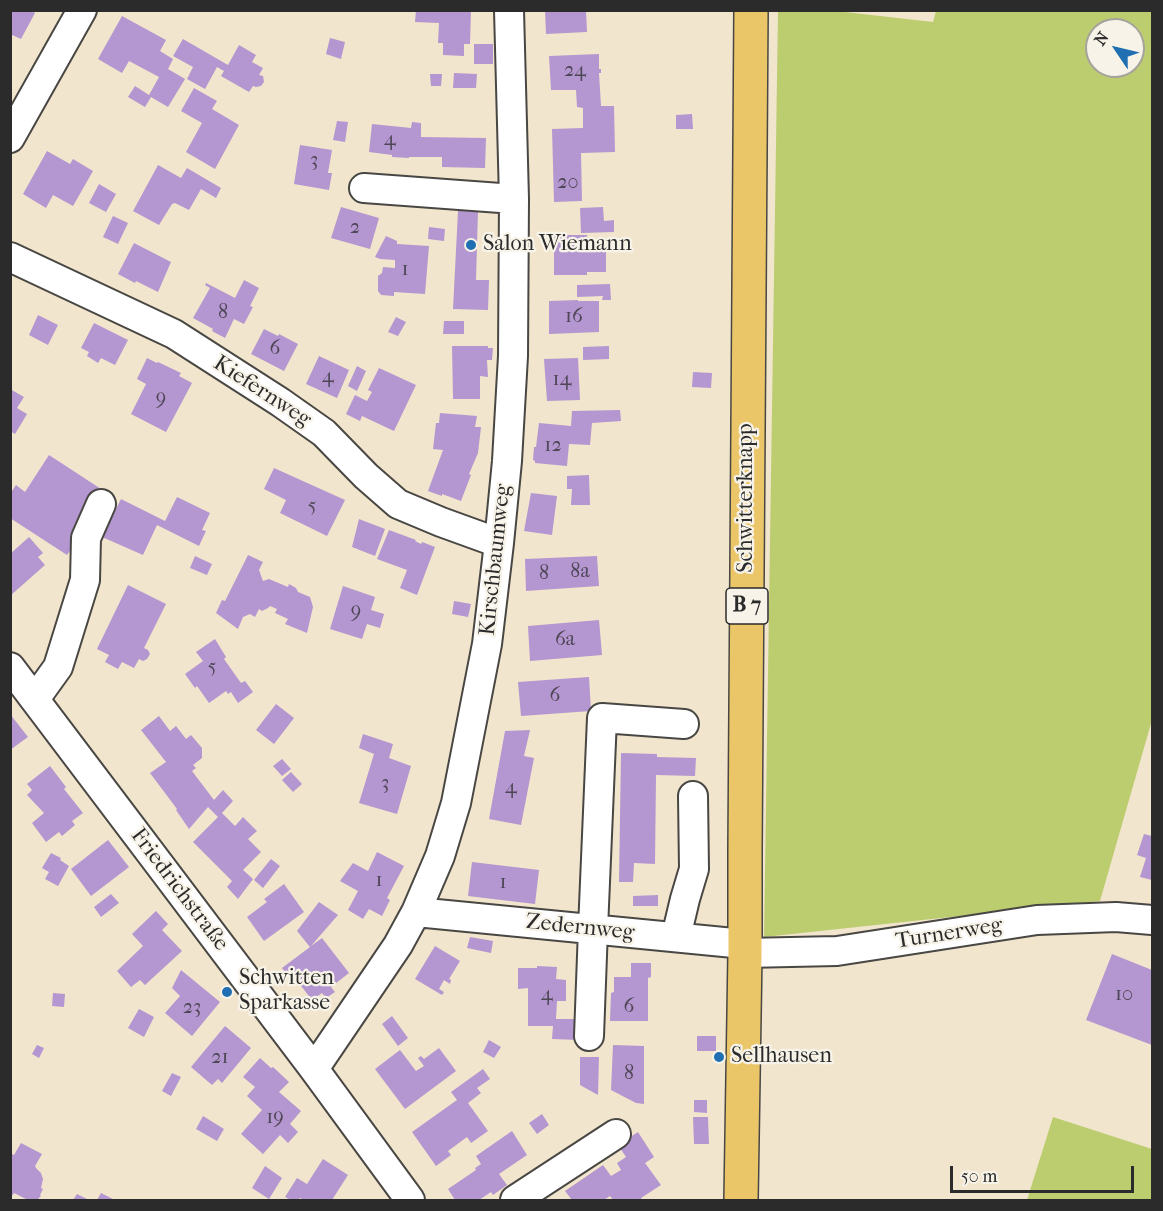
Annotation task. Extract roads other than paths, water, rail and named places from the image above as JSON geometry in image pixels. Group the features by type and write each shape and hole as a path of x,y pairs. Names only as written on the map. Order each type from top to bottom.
{"main road":[{"name":"Schwitterknapp","path":"741,1200 745,948 751,10"}],"street":[{"path":"10,138 82,10"},
{"name":"Kirschbaumweg","path":"314,1069 399,945 440,856 456,803 486,644 507,461 513,356 514,199 509,10"},
{"path":"364,188 514,199"},
{"name":"Kiefernweg","path":"10,257 174,334 324,433 366,476 398,504 499,543"},
{"path":"34,699 58,667 85,580 86,538 101,504"},
{"name":"Friedrichstraße","path":"10,667 314,1069 410,1200"},
{"path":"590,1036 592,929 602,718 684,724"},
{"path":"676,937 694,869 693,796"},
{"name":"Zedernweg","path":"416,912 676,937 745,948"},
{"name":"Turnerweg","path":"745,948 837,951 1037,920 1116,917 1152,920"},
{"path":"515,1200 616,1134"}],"place":[{"name":"Salon Wiemann","path":"471,245"},
{"name":"Schwitten Sparkasse","path":"227,992"},
{"name":"Sellhausen","path":"719,1057"}]}
